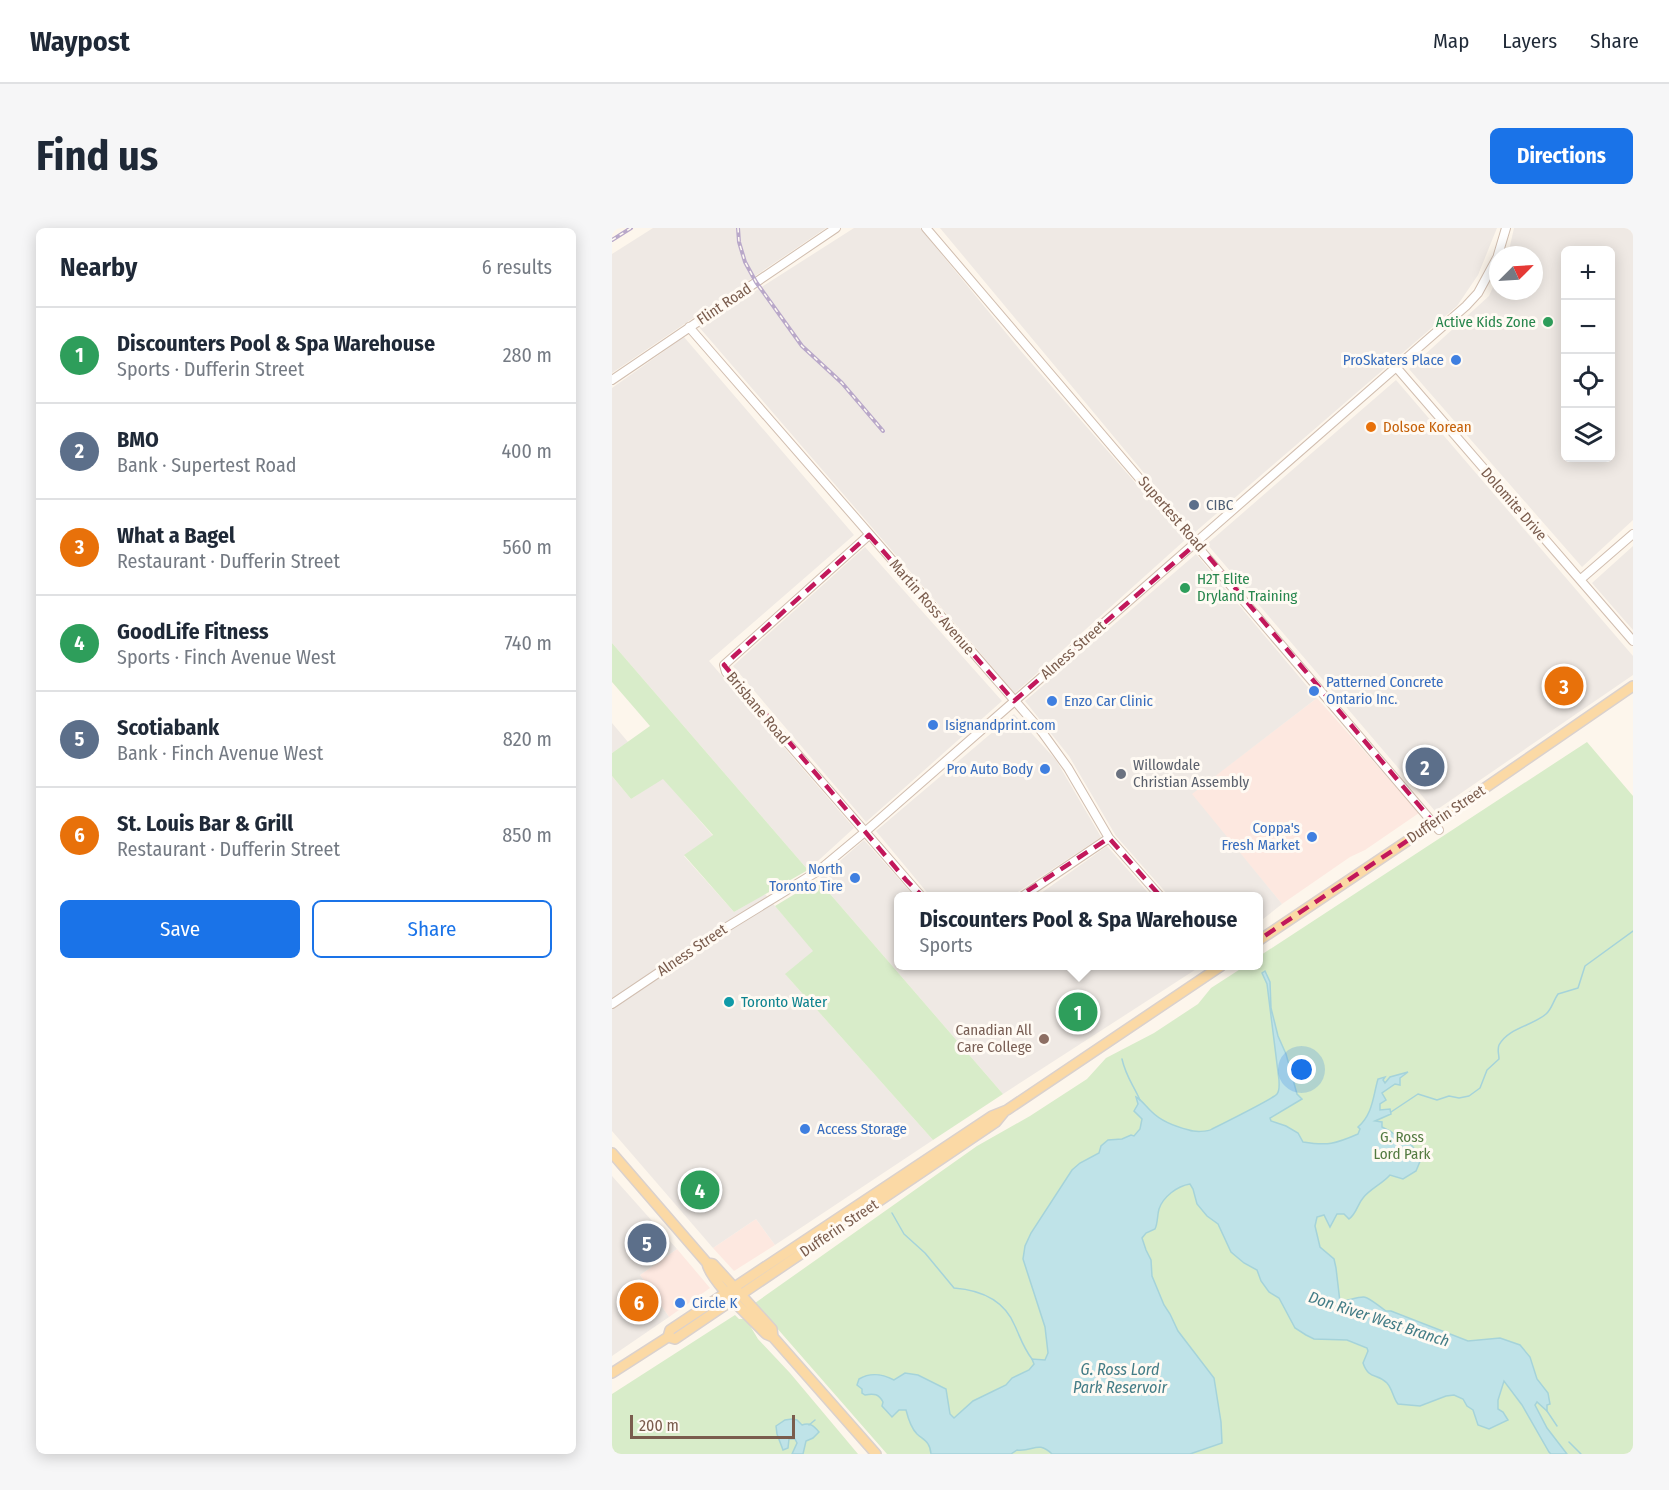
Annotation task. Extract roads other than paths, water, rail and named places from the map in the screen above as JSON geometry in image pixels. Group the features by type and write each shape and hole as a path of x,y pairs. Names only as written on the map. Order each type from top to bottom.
{"main road":[{"name":"Dufferin Street","path":"1263,937 1437,826 1633,686"},
{"name":"Dufferin Street","path":"612,1373 668,1337 670,1330 734,1294 991,1126 1007,1110 1217,970"},
{"path":"612,1153 707,1263 713,1264 734,1294 772,1329 773,1337 876,1454"}],"street":[{"name":"Flint Road","path":"612,380 836,228"},
{"name":"Supertest Road","path":"927,228 1437,826"},
{"name":"Alness Street","path":"1501,246 1506,228"},
{"name":"Alness Street","path":"612,1004 731,924 818,871 866,831 1396,367 1478,293 1489,273"},
{"name":"Martin Ross Avenue","path":"689,327 1057,751 1109,838 1156,892"},
{"name":"Dolomite Drive","path":"1396,367 1633,641"},
{"path":"1581,579 1633,534"},
{"name":"Brisbane Road","path":"868,535 724,665 726,672 917,892"},
{"path":"1030,892 1109,838"}],"water":[{"name":"G. Ross Lord Park Reservoir","path":"1265,971 1270,982 1271,1008 1278,1036 1286,1054 1297,1094 1302,1099 1270,1118 1271,1121 1298,1133 1303,1142 1325,1144 1343,1140 1358,1134 1360,1129 1358,1127 1370,1111 1378,1079 1385,1077 1383,1080 1385,1083 1390,1077 1408,1072 1400,1078 1400,1085 1395,1084 1382,1093 1386,1100 1380,1104 1380,1110 1390,1109 1391,1114 1375,1121 1382,1122 1382,1127 1404,1138 1411,1145 1421,1159 1416,1171 1403,1179 1390,1175 1366,1195 1349,1219 1344,1214 1337,1214 1330,1227 1324,1215 1317,1217 1315,1226 1320,1247 1334,1259 1340,1302 1365,1297 1386,1311 1468,1341 1500,1338 1520,1345 1530,1357 1537,1379 1548,1393 1550,1404 1547,1405 1547,1411 1537,1402 1535,1405 1547,1428 1567,1454 1549,1452 1522,1405 1504,1381 1498,1400 1498,1409 1508,1420 1489,1429 1478,1425 1473,1410 1463,1399 1454,1395 1420,1406 1398,1404 1387,1383 1365,1368 1363,1363 1367,1348 1347,1340 1314,1339 1295,1328 1279,1298 1269,1292 1257,1270 1231,1252 1218,1224 1197,1204 1190,1184 1180,1187 1167,1196 1159,1209 1155,1229 1146,1233 1142,1238 1151,1260 1152,1276 1164,1305 1178,1331 1214,1378 1222,1443 1190,1454 1052,1454 1039,1447 1017,1450 1011,1454 931,1454 928,1444 913,1429 906,1410 899,1410 892,1417 882,1406 883,1402 878,1396 862,1393 862,1389 857,1385 859,1379 881,1375 894,1380 905,1373 918,1375 946,1389 950,1414 954,1418 973,1401 1006,1385 1012,1378 1029,1370 1034,1364 1032,1359 1045,1360 1048,1353 1045,1327 1023,1259 1025,1246 1031,1233 1072,1170 1099,1153 1101,1146 1108,1140 1134,1136 1140,1129 1142,1119 1134,1111 1138,1104 1136,1097 1164,1121 1191,1131 1201,1131 1210,1130 1277,1094 1279,1080 1267,984 1262,973"},
{"path":"792,1419 802,1425 812,1425 819,1432 806,1441 803,1454 792,1454 797,1443 795,1439 789,1439 788,1448 783,1450 777,1434 776,1426 785,1420"}],"waterway":[{"path":"1391,1112 1418,1094 1437,1100 1449,1096 1459,1098 1469,1096 1480,1088 1487,1070 1499,1059 1498,1047 1503,1039 1546,1014 1558,994 1578,988 1585,966 1633,931"},
{"path":"1122,1059 1140,1100"},
{"path":"892,1213 904,1234 925,1253 954,1288 982,1294 1004,1309 1032,1359"},
{"path":"1547,1411 1557,1426"},
{"path":"809,1425 815,1420"},
{"path":"1569,1442 1581,1454"}],"railway":[{"path":"612,240 631,228"},
{"path":"738,228 739,242 745,262 756,282 802,346 842,383 883,431"}],"place":[{"name":"Active Kids Zone","path":"1548,322"},
{"name":"ProSkaters Place","path":"1456,360"},
{"name":"Dolsoe Korean","path":"1371,427"},
{"name":"CIBC","path":"1194,505"},
{"name":"H2T Elite Dryland Training","path":"1185,588"},
{"name":"What a Bagel","path":"1564,686"},
{"name":"Patterned Concrete Ontario Inc.","path":"1314,691"},
{"name":"Enzo Car Clinic","path":"1052,701"},
{"name":"Isignandprint.com","path":"933,725"},
{"name":"BMO","path":"1425,767"},
{"name":"Pro Auto Body","path":"1045,769"},
{"name":"Willowdale Christian Assembly","path":"1121,774"},
{"name":"Coppa's Fresh Market","path":"1312,837"},
{"name":"North Toronto Tire","path":"855,878"},
{"name":"Toronto Water","path":"729,1002"},
{"name":"Discounters Pool & Spa Warehouse","path":"1078,1012"},
{"name":"Canadian All Care College","path":"1044,1039"},
{"name":"Access Storage","path":"805,1129"},
{"name":"GoodLife Fitness","path":"700,1190"},
{"name":"Scotiabank","path":"647,1243"},
{"name":"St. Louis Bar & Grill","path":"639,1302"},
{"name":"Circle K","path":"680,1303"}],"park label":[{"name":"G. Ross Lord Park","path":"1402,1146"}],"water label":[{"name":"Don River West Branch","path":"1379,1319"}]}
